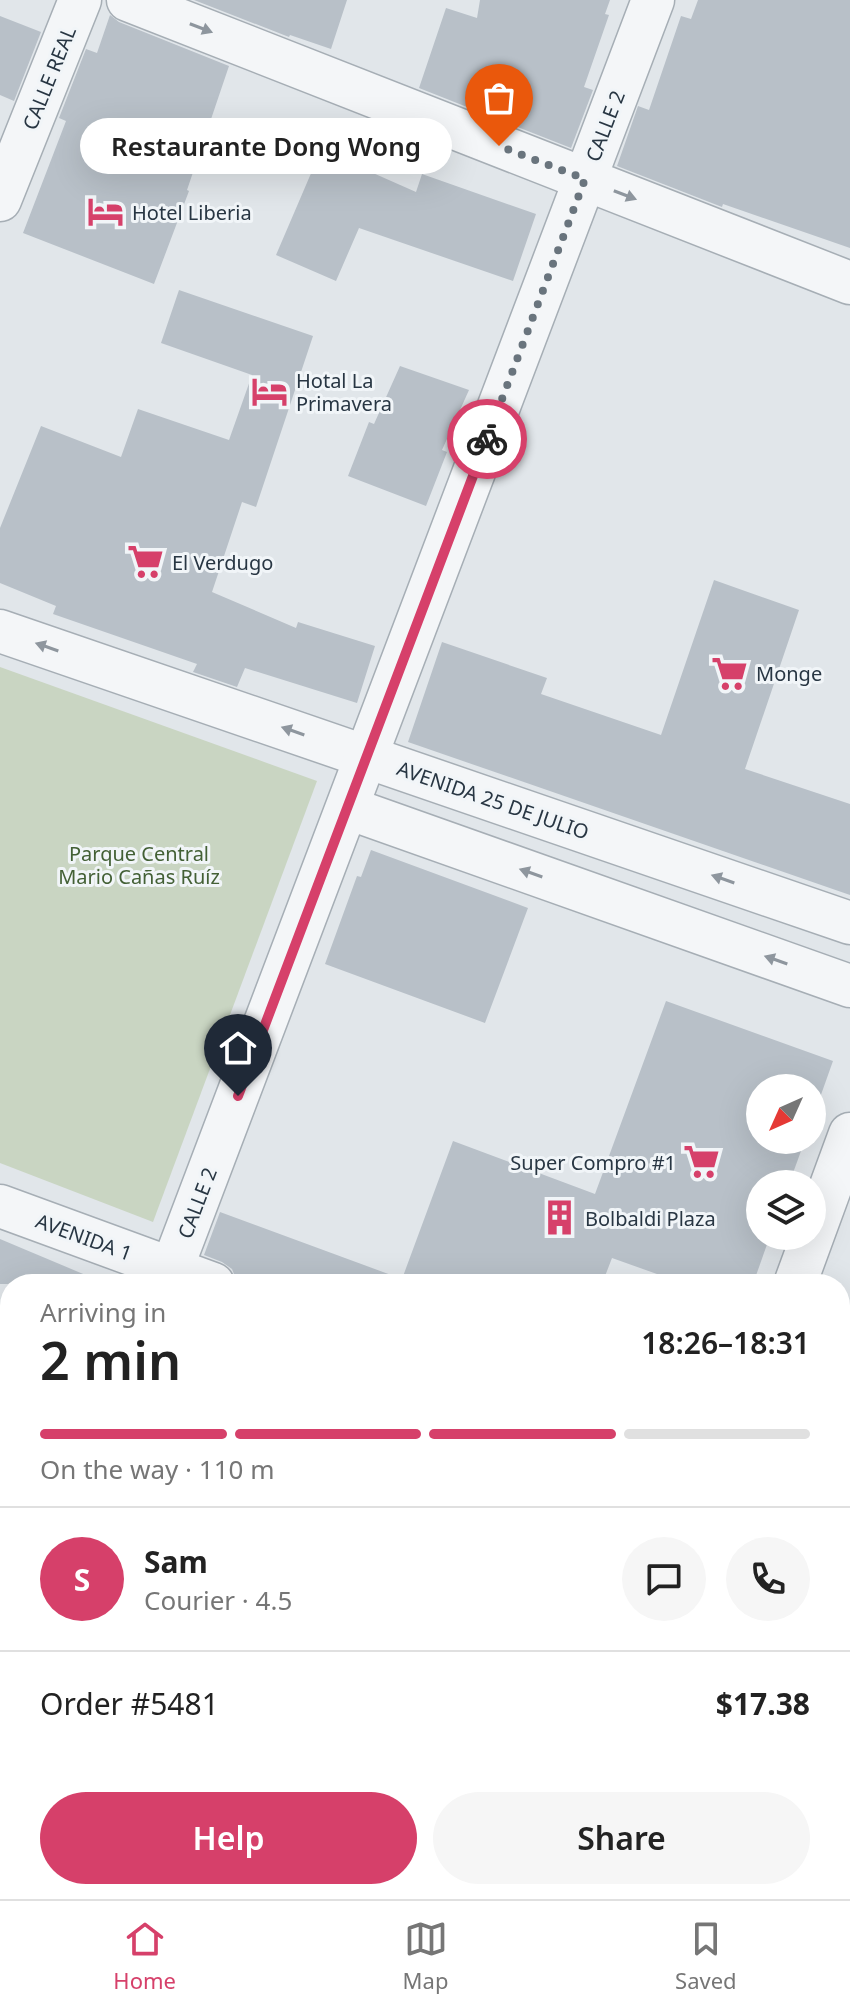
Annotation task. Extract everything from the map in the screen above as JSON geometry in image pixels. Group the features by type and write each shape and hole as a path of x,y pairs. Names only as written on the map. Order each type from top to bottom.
{"street":[{"name":"CALLE REAL","path":"0,200 80,0"},
{"path":"128,0 850,283"},
{"name":"CALLE 2","path":"170,1274 653,0"},
{"name":"AVENIDA 25 DE JULIO","path":"0,631 850,923"},
{"path":"348,808 850,986"},
{"path":"799,1274 850,1134"},
{"name":"AVENIDA 1","path":"0,1206 162,1274"}],"green space":[{"name":"Parque Central Mario Cañas Ruíz","path":"0,667 317,781 153,1222 0,1163"}],"building":[{"path":"194,0 347,0 331,49 289,37"},
{"path":"480,0 610,0 605,14 609,15 584,87 593,90 571,148 419,88 446,8 477,18"},
{"path":"698,0 850,0 850,248 723,204 722,207 617,166 638,106 649,110 681,16 691,19"},
{"path":"110,15 119,22 229,66 189,191 154,284 23,233 66,121 59,118 86,49 97,53"},
{"path":"0,16 41,32 14,101 0,95"},
{"path":"321,150 416,192 422,174 536,214 513,281 359,228 336,281 276,255"},
{"path":"179,290 313,336 256,507 242,502 212,592 296,628 298,622 375,646 357,703 245,668 237,687 193,672 197,664 53,614 56,606 0,583 0,528 41,426 121,457 138,409 229,440 252,375 161,343"},
{"path":"400,366 469,390 442,450 447,452 426,506 348,476 369,422 374,424"},
{"path":"714,580 799,610 745,769 850,804 850,895 408,742 442,642 547,678 541,694 661,735"},
{"path":"371,850 528,908 485,1023 325,964 357,876 361,877"},
{"path":"666,1001 833,1061 826,1081 826,1074 746,1074 746,1154 800,1154 794,1170 746,1170 746,1250 765,1250 757,1274 657,1274 612,1258 606,1274 404,1274 453,1141 595,1194"},
{"path":"220,1212 388,1274 234,1274 222,1262 204,1255"},
{"path":"0,1239 83,1274 0,1274"}],"way so far":[{"path":"487,439 585,179 499,146"}],"place":[{"name":"Restaurante Dong Wong","path":"499,146"},
{"name":"Hotel Liberia","path":"106,212"},
{"name":"Hotal La Primavera","path":"270,392"},
{"name":"El Verdugo","path":"146,562"},
{"name":"Monge","path":"730,673"},
{"name":"Super Compro #1","path":"702,1162"},
{"name":"Bolbaldi Plaza","path":"559,1218"}],"route":[{"path":"238,1096 487,439"}]}
